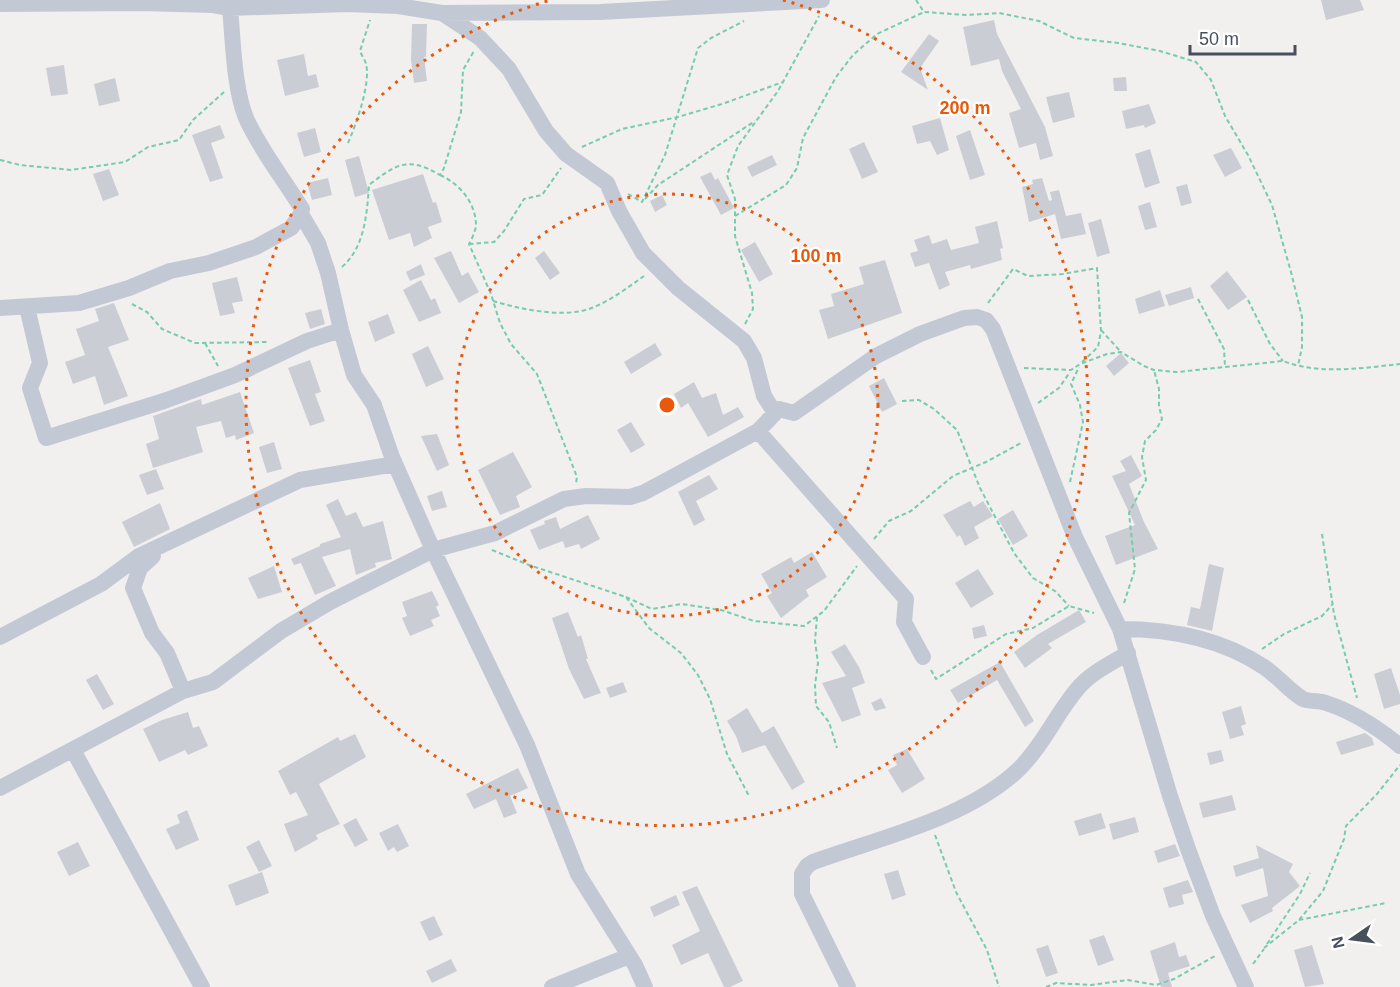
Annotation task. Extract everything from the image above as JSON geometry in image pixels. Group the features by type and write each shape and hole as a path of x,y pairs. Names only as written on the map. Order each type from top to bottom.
{"street":[{"path":"0,4 141,3 213,5 230,8 327,5 398,6 442,13 600,12 822,4"},
{"path":"0,308 79,303 170,271 209,263 256,247 291,228 302,209 246,117 238,83 230,8"},
{"path":"442,13 483,42 509,69 546,131 570,156 607,183 619,211 643,253 678,288 741,338 754,358 764,396 775,412 779,409 794,412 876,356 920,334 964,318 977,317 986,320 993,330 1008,366 1075,537 1120,629 1170,796 1205,894 1244,983"},
{"path":"301,214 318,243 354,375 374,405 395,464 433,550 527,745 578,874 629,956 645,987"},
{"path":"27,307 40,363 30,388 46,438 164,401 340,330"},
{"path":"0,788 183,691 213,682 281,631 330,602 433,550 495,533 554,504 574,497 630,497 643,493 758,431 779,409"},
{"path":"758,431 906,599 904,622 923,657"},
{"path":"0,637 101,584 140,556 300,480 395,464"},
{"path":"172,540 140,568 133,588 152,633 167,653 183,691"},
{"path":"1120,629 1147,628 1176,633 1246,656 1266,668 1304,699 1323,702 1352,713 1374,725 1400,746"},
{"path":"848,987 802,894 802,874 807,866 959,809 1002,784 1021,767 1041,742 1079,687 1090,676 1128,652"},
{"path":"73,750 202,987"},
{"path":"552,987 629,956"}],"path":[{"path":"916,0 924,12"},
{"path":"741,338 753,309 752,293 735,236 735,199 727,175 738,146 783,82 822,4"},
{"path":"348,142 362,102 367,76 360,51 375,6"},
{"path":"735,216 786,185 797,168 803,138 836,77 853,55 877,34 924,12 967,15 999,13 1039,21 1074,38 1118,42 1160,51 1196,62 1211,80 1226,116 1272,205 1292,272 1302,317 1302,347 1298,366"},
{"path":"642,202 665,155 698,48 711,38 744,21"},
{"path":"440,175 461,112 464,70 471,55 483,42"},
{"path":"469,244 494,242 504,231 524,199 542,195 566,159 581,148 622,129 678,117 783,82"},
{"path":"0,160 20,165 71,170 124,162 148,147 179,140 193,120 229,87 238,83"},
{"path":"642,202 658,185 756,120"},
{"path":"329,278 350,260 358,245 365,225 369,186 388,171 410,163 418,164 451,180 463,192 473,208 476,229 469,244 500,324 511,344 537,374 577,477 574,497"},
{"path":"607,183 642,202"},
{"path":"493,301 529,311 587,309 621,292 655,265"},
{"path":"977,317 1013,268 1028,276 1063,274 1097,268 1101,329 1098,347 1071,370 1059,388 1026,411"},
{"path":"110,293 147,312 162,329 195,343 268,342 299,345"},
{"path":"1198,299 1224,349 1225,366"},
{"path":"1248,300 1270,344 1283,361"},
{"path":"1101,329 1121,351 1154,370 1177,372 1283,361 1298,366 1351,369 1400,364"},
{"path":"205,343 219,367 228,377"},
{"path":"1062,504 1072,476 1083,422 1080,405 1071,384 1080,364 1121,351"},
{"path":"1008,366 1071,370"},
{"path":"1124,604 1136,569 1129,513 1146,480 1142,458 1145,441 1156,430 1162,419 1159,389 1154,370"},
{"path":"902,401 919,400 934,409 957,430 980,488 1014,553 1033,578 1055,591 1069,606 1094,613 1120,629"},
{"path":"470,540 529,565 626,597 652,609 682,604 721,610 754,621 804,626 824,611 889,521 911,511 953,476 1023,442 1034,432"},
{"path":"1322,534 1332,605 1360,709 1352,713"},
{"path":"626,597 649,628 681,653 698,675 710,699 728,754 749,796"},
{"path":"1246,656 1267,647 1284,634 1322,616 1332,605"},
{"path":"923,657 936,679 1006,634 1033,628 1069,606"},
{"path":"817,616 815,642 819,663 815,685 816,706 829,722 837,748"},
{"path":"1264,948 1299,920 1323,891 1344,839 1346,826 1377,794 1400,765"},
{"path":"931,820 956,892 987,950 999,987"},
{"path":"1244,983 1300,894 1310,873"},
{"path":"1299,920 1386,903"},
{"path":"1046,987 1056,983 1091,985 1128,980 1155,985 1174,979 1227,948"}],"building":[{"path":"1321,0 1360,0 1364,10 1326,20"},
{"path":"994,20 997,34 1045,127 1053,156 1040,160 1036,143 1019,148 1009,113 1021,109 1002,71 999,59 971,66 963,27"},
{"path":"412,24 427,24 426,57 424,57 427,81 414,83 411,60"},
{"path":"929,34 939,41 920,68 928,90 901,72"},
{"path":"304,54 308,76 316,74 319,87 285,96 277,60"},
{"path":"64,65 68,94 51,96 46,68"},
{"path":"1126,77 1127,91 1114,91 1113,78"},
{"path":"115,78 120,101 99,106 94,84"},
{"path":"1069,92 1075,117 1053,123 1046,97"},
{"path":"1149,104 1156,123 1145,128 1144,125 1126,129 1122,111"},
{"path":"940,118 949,150 937,155 930,141 917,144 912,126"},
{"path":"220,125 225,138 211,143 223,178 210,182 192,135"},
{"path":"315,128 321,152 304,157 297,133"},
{"path":"970,130 985,175 970,180 956,136"},
{"path":"864,142 878,172 862,179 849,149"},
{"path":"1231,148 1242,168 1225,177 1213,155"},
{"path":"1150,149 1160,183 1145,188 1135,154"},
{"path":"772,155 777,165 752,177 747,167"},
{"path":"359,156 369,193 355,197 345,160"},
{"path":"109,169 119,195 103,201 93,174"},
{"path":"711,172 715,180 718,178 734,208 721,215 700,177"},
{"path":"423,174 442,222 428,227 432,238 414,247 410,233 389,240 372,190"},
{"path":"328,178 332,195 312,200 307,183"},
{"path":"1042,178 1049,201 1052,200 1050,192 1059,190 1066,216 1081,213 1086,234 1061,239 1055,214 1029,222 1022,187 1033,184 1032,180"},
{"path":"1187,184 1192,203 1181,206 1176,187"},
{"path":"662,195 667,205 655,212 650,201"},
{"path":"1150,202 1157,227 1145,230 1138,206"},
{"path":"1101,219 1110,253 1097,257 1088,223"},
{"path":"997,221 1003,248 1000,249 1002,260 971,269 970,265 945,272 950,285 939,290 929,263 915,267 910,253 918,251 914,240 929,235 932,244 947,239 951,250 979,243 975,227"},
{"path":"755,242 773,274 759,282 741,250"},
{"path":"451,251 462,276 468,272 479,292 459,303 434,258"},
{"path":"544,251 560,273 550,280 535,258"},
{"path":"885,260 902,313 828,339 819,310 834,306 831,294 864,284 859,267"},
{"path":"421,264 425,275 410,281 406,272"},
{"path":"1227,271 1247,297 1228,310 1210,286"},
{"path":"237,277 243,301 232,303 235,313 220,316 212,283"},
{"path":"421,280 431,300 435,298 441,313 419,322 403,290"},
{"path":"1191,287 1194,298 1169,306 1165,295"},
{"path":"1160,290 1165,306 1139,314 1135,299"},
{"path":"114,303 129,340 108,347 128,396 104,405 95,376 73,384 65,362 85,355 76,329 99,321 95,309"},
{"path":"321,309 325,324 310,329 305,313"},
{"path":"388,314 395,333 375,342 368,322"},
{"path":"655,343 662,355 631,374 624,362"},
{"path":"428,346 444,379 426,387 412,354"},
{"path":"1121,353 1129,363 1114,376 1106,366"},
{"path":"310,360 321,392 315,394 325,421 310,426 288,368"},
{"path":"884,378 897,404 882,412 869,386"},
{"path":"694,382 702,398 716,393 723,415 738,407 744,417 708,437 688,403 681,408 674,394"},
{"path":"240,392 254,433 236,440 235,435 226,438 221,421 196,427 203,452 153,468 146,444 159,439 153,416 201,399 202,405"},
{"path":"631,422 645,445 631,453 617,430"},
{"path":"437,434 449,465 437,471 421,436"},
{"path":"274,442 282,469 267,473 259,447"},
{"path":"513,452 532,487 516,496 520,507 500,515 478,470"},
{"path":"1131,455 1142,476 1129,484 1158,549 1116,565 1105,536 1135,525 1112,476 1126,471 1120,461"},
{"path":"156,469 164,489 147,495 139,475"},
{"path":"709,475 718,489 696,501 705,520 694,526 678,492"},
{"path":"442,491 447,507 432,511 427,496"},
{"path":"338,499 346,516 356,512 363,527 383,521 392,559 375,563 376,567 356,575 350,549 322,557 336,586 315,595 301,563 294,565 291,559 320,544 341,537 326,505"},
{"path":"970,501 974,507 983,501 993,516 974,527 979,538 965,546 960,535 957,537 943,515"},
{"path":"160,503 170,529 134,547 122,522"},
{"path":"1013,510 1028,536 1013,545 998,519"},
{"path":"588,515 600,539 581,549 579,544 565,548 563,541 539,550 530,530 556,517 560,529"},
{"path":"812,552 827,577 806,590 809,596 781,618 767,596 772,593 761,574 791,557 794,563"},
{"path":"1209,564 1224,568 1212,631 1187,625 1191,607 1200,609"},
{"path":"274,566 282,592 258,599 248,578"},
{"path":"978,569 994,594 971,608 955,583"},
{"path":"432,591 439,605 436,607 440,616 431,620 434,626 410,636 402,618 407,616 402,602"},
{"path":"1079,610 1086,622 1048,644 1052,648 1025,668 1014,652"},
{"path":"568,612 578,637 581,635 588,659 586,659 601,693 584,699 569,669 552,618"},
{"path":"984,625 987,636 974,639 972,628"},
{"path":"845,644 860,669 865,683 852,688 861,715 842,722 822,683 846,676 831,652"},
{"path":"1000,662 1034,721 1025,727 997,680 958,703 950,690"},
{"path":"1391,668 1400,695 1400,704 1384,709 1374,674"},
{"path":"97,674 114,704 103,710 86,680"},
{"path":"623,682 627,692 610,698 606,688"},
{"path":"881,698 886,708 875,711 871,703"},
{"path":"1241,706 1246,724 1241,726 1244,735 1230,739 1222,712"},
{"path":"747,708 762,733 774,726 805,782 792,790 765,745 742,753 727,721"},
{"path":"188,712 193,728 199,726 208,746 188,755 185,750 159,762 143,729"},
{"path":"1365,733 1372,738 1374,745 1341,755 1336,742"},
{"path":"355,734 366,757 319,784 340,824 316,835 318,839 295,852 284,824 308,815 296,792 290,795 278,771 338,737 340,741"},
{"path":"907,749 925,779 902,793 888,770 897,765 893,755"},
{"path":"1221,750 1224,761 1210,765 1207,753"},
{"path":"518,768 528,788 510,796 517,813 504,818 496,799 474,809 466,794"},
{"path":"1232,795 1236,810 1203,818 1199,803"},
{"path":"187,810 199,840 176,850 166,829 180,823 177,815"},
{"path":"1101,813 1106,828 1079,836 1074,821"},
{"path":"1135,817 1139,832 1113,840 1109,824"},
{"path":"356,818 368,840 355,847 343,825"},
{"path":"398,824 409,846 397,852 394,847 388,851 379,833"},
{"path":"259,840 272,866 259,872 246,847"},
{"path":"78,842 90,866 69,876 57,852"},
{"path":"1175,844 1180,856 1158,863 1154,851"},
{"path":"1256,845 1293,864 1289,872 1300,886 1272,908 1273,911 1250,923 1241,905 1268,896 1263,868 1236,877 1233,866 1259,858"},
{"path":"898,870 906,895 892,900 884,874"},
{"path":"262,872 269,893 236,906 228,885"},
{"path":"1188,880 1193,892 1182,895 1184,904 1169,908 1163,888"},
{"path":"697,886 743,981 730,987 724,987 708,953 681,965 672,945 700,931 682,892"},
{"path":"676,895 680,905 654,917 650,907"},
{"path":"434,916 443,935 429,941 420,922"},
{"path":"1104,935 1114,960 1098,966 1089,940"},
{"path":"1175,942 1179,957 1186,955 1190,966 1168,973 1172,987 1161,987 1150,951"},
{"path":"1048,945 1058,973 1046,977 1036,949"},
{"path":"1312,945 1324,984 1305,987 1294,950"},
{"path":"451,959 457,971 432,983 426,971"}]}
